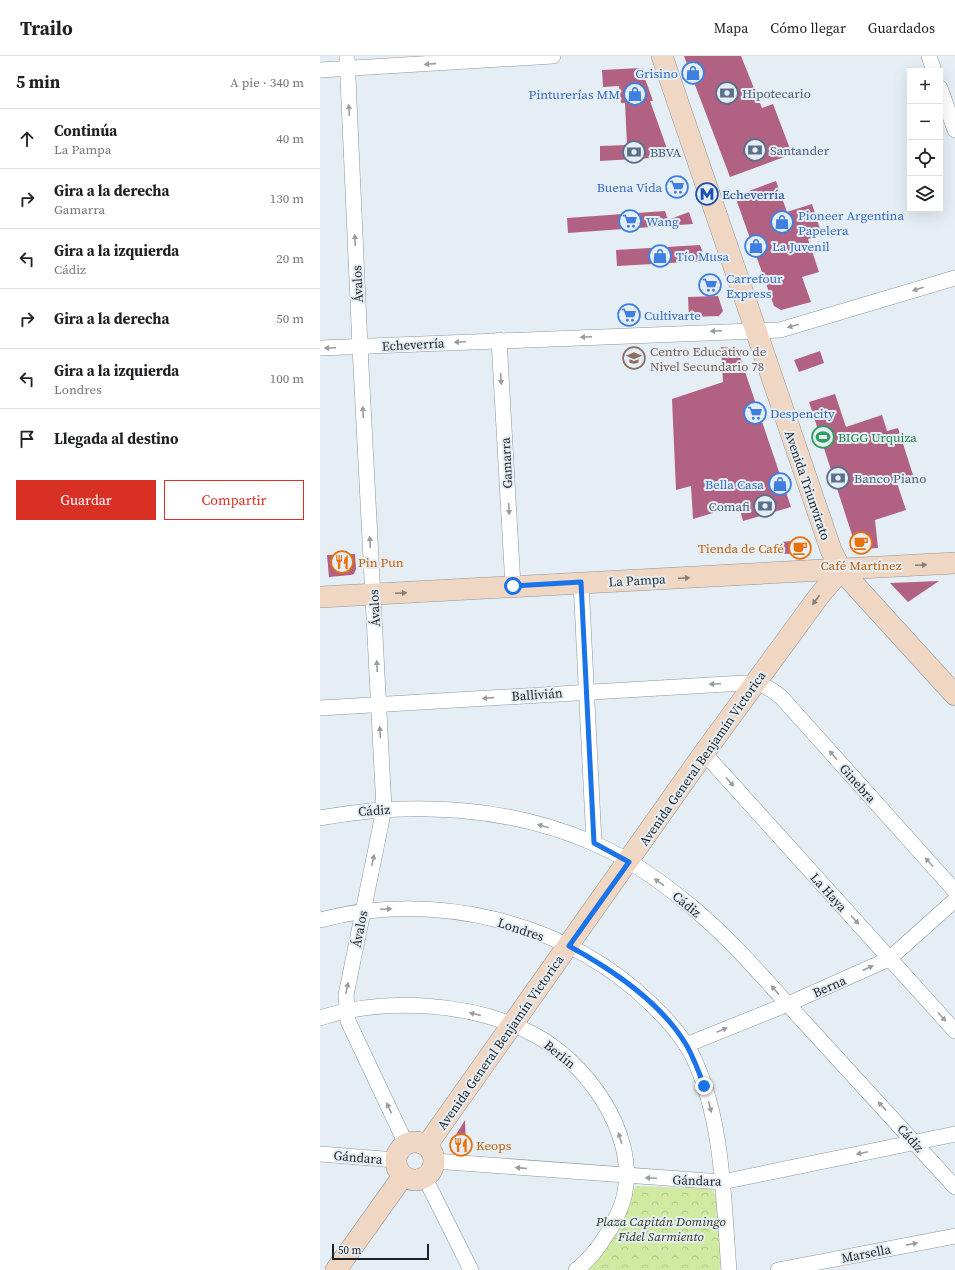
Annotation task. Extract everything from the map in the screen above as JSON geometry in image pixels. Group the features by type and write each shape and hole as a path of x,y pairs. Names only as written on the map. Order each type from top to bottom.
{"street":[{"path":"320,70 347,63 553,56"},
{"name":"Avenida Triunvirato","path":"662,56 754,330 831,550 841,570 955,695"},
{"path":"929,56 933,68"},
{"name":"Ávalos","path":"347,63 384,809 346,995 346,1011 348,1021 401,1160"},
{"path":"943,96 955,130"},
{"name":"Echeverría","path":"320,348 780,330 955,278"},
{"name":"Gamarra","path":"499,340 513,586"},
{"name":"La Pampa","path":"320,597 955,563"},
{"name":"Avenida General Benjamín Victorica","path":"429,1161 513,1025 754,683 841,570"},
{"path":"581,582 594,843"},
{"name":"Ballivián","path":"320,708 586,691 754,683"},
{"name":"Ginebra","path":"754,683 774,691 782,698 955,891"},
{"name":"La Haya","path":"704,753 955,1032"},
{"name":"Cádiz","path":"320,818 356,811 384,809 418,808 452,810 520,820 594,843 629,862 693,908 742,954 955,1187"},
{"name":"Berna","path":"686,1045 788,1004 889,959 955,900"},
{"name":"Londres","path":"320,920 362,911 412,908 477,916 512,925 569,946 598,962 642,995 657,1010 686,1045 695,1061 710,1103 718,1144 722,1182"},
{"name":"Berlín","path":"320,1018 346,1011 394,1006 436,1007 466,1012 513,1025 533,1034 569,1060 598,1093 618,1133 625,1155 626,1176 625,1193 613,1223 593,1254 576,1270"},
{"name":"Gándara","path":"429,1161 722,1182 955,1134"},
{"path":"336,1270 401,1160 416,1141 429,1161 471,1270"},
{"name":"Gándara","path":"320,1154 401,1160"},
{"path":"401,1160 413,1180 429,1161"},
{"path":"722,1182 729,1270"},
{"name":"Marsella","path":"778,1270 955,1236"}],"green space":[{"name":"Plaza Capitán Domingo Fidel Sarmiento","path":"636,1186 711,1189 716,1196 723,1262 719,1270 581,1270 619,1218"}],"building":[{"path":"684,56 741,56 762,108 773,104 792,154 730,177"},
{"path":"640,68 653,101 650,101 670,157 600,161 600,146 627,145 625,103 621,103 619,86 603,87 602,70"},
{"path":"776,181 787,212 812,204 822,235 808,239 819,272 802,277 811,302 781,310 774,306 735,196"},
{"name":"Wang","path":"665,211 668,220 689,212 693,224 568,233 567,218"},
{"name":"Tío Musa","path":"700,245 706,261 617,266 616,250"},
{"path":"718,296 723,311 719,316 689,317 688,297"},
{"path":"721,347 731,348 738,351 791,507 743,521 739,505 693,519 691,486 676,490 672,399 723,382"},
{"path":"820,351 824,363 799,372 794,360"},
{"path":"835,394 846,427 882,415 887,431 898,428 913,475 896,480 906,510 875,520 878,548 862,549 855,544 809,402"},
{"path":"802,540 804,553 782,554 781,542"},
{"name":"Pin Pun","path":"355,554 356,569 354,574 329,577 327,555"},
{"path":"939,581 908,602 890,583"},
{"path":"465,1120 466,1149 456,1147 454,1138"}],"place":[{"name":"Grisino","path":"693,73"},
{"name":"Hipotecario","path":"727,93"},
{"name":"Pinturerías MM","path":"635,94"},
{"name":"Santander","path":"755,150"},
{"name":"BBVA","path":"634,152"},
{"name":"Buena Vida","path":"677,187"},
{"name":"Echeverría","path":"707,194"},
{"name":"Wang","path":"630,221"},
{"name":"Pioneer Argentina Papelera","path":"782,222"},
{"name":"La Juvenil","path":"756,246"},
{"name":"Tío Musa","path":"660,256"},
{"name":"Carrefour Express","path":"710,285"},
{"name":"Cultivarte","path":"629,315"},
{"name":"Centro Educativo de Nivel Secundario 78","path":"634,358"},
{"name":"Despencity","path":"755,413"},
{"name":"BIGG Urquiza","path":"823,437"},
{"name":"Banco Piano","path":"838,478"},
{"name":"Bella Casa","path":"780,484"},
{"name":"Comafi","path":"765,506"},
{"name":"Café Martínez","path":"861,543"},
{"name":"Tienda de Café","path":"800,548"},
{"name":"Pin Pun","path":"342,562"},
{"name":"Keops","path":"461,1145"}],"route":[{"path":"513,586 581,582 594,843 629,862 569,946 598,962 621,978 642,995 657,1010 686,1045 695,1061 704,1086"}]}
